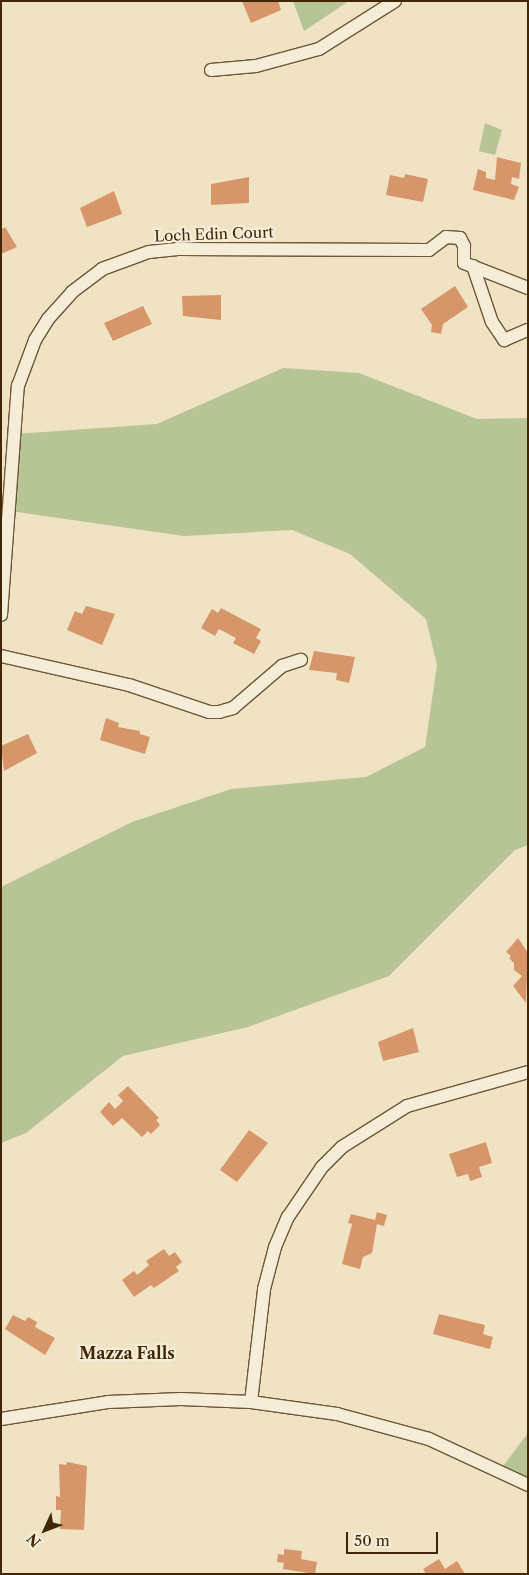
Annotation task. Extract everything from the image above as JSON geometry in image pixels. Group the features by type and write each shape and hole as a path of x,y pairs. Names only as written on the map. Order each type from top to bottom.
{"street":[{"path":"210,70 256,66 319,49 395,1"},
{"name":"Loch Edin Court","path":"1,615 18,386 35,340 72,292 102,269 150,252 347,247 429,250 446,237 460,238 464,246 464,262 474,266"},
{"path":"474,266 528,288"},
{"path":"474,266 492,322 504,340 528,330"},
{"path":"1,656 129,685 208,712 219,712 233,708 282,666 301,660"},
{"path":"251,1402 264,1289 275,1247 292,1211 322,1167 350,1141 407,1106 528,1072"},
{"path":"1,1419 108,1402 181,1399 251,1402 337,1414 429,1439 528,1485"}],"green space":[{"path":"293,1 349,1 304,31"},
{"path":"485,123 502,130 495,155 479,151"},
{"path":"283,368 359,373 477,419 528,418 528,845 515,850 389,976 248,1027 123,1056 26,1133 1,1143 1,887 132,822 231,789 366,777 425,747 437,665 426,619 350,554 292,530 184,536 10,511 15,434 157,424"},
{"path":"528,1433 528,1485 500,1470"}],"building":[{"path":"242,1 278,1 281,10 251,23"},
{"path":"497,157 521,163 519,179 512,177 511,184 519,187 514,200 473,190 478,169 486,172 486,178 495,180"},
{"path":"405,174 428,179 423,202 386,195 390,175 404,178"},
{"path":"249,177 249,203 211,205 211,184"},
{"path":"114,191 122,214 87,227 80,208"},
{"path":"5,227 17,247 1,254 1,230"},
{"path":"455,286 468,307 443,324 441,334 431,332 432,325 421,309"},
{"path":"221,295 221,320 183,316 182,296"},
{"path":"143,306 152,324 113,341 104,323"},
{"path":"86,606 115,614 102,645 67,630 75,611 82,614"},
{"path":"221,608 261,629 256,638 261,641 254,654 233,643 236,638 219,629 215,636 201,628 212,609 218,613"},
{"path":"314,651 355,657 349,683 336,680 337,673 309,670"},
{"path":"106,718 119,723 118,727 140,731 140,734 150,737 145,754 100,740"},
{"path":"28,734 37,753 4,771 1,746"},
{"path":"518,938 528,953 526,1003 513,986 522,976 514,970 514,963 509,958 511,956 506,952"},
{"path":"413,1028 419,1052 383,1061 378,1042"},
{"path":"128,1086 159,1118 156,1120 160,1125 151,1134 148,1131 142,1137 122,1118 113,1126 100,1112 109,1102 115,1109 123,1101 118,1095"},
{"path":"249,1130 268,1143 237,1182 220,1170"},
{"path":"486,1142 492,1163 479,1167 482,1177 470,1181 468,1174 457,1177 449,1154"},
{"path":"377,1212 387,1215 384,1226 377,1224 372,1253 363,1257 360,1269 342,1264 352,1224 348,1223 351,1214 375,1220"},
{"path":"164,1249 169,1256 175,1252 182,1262 176,1267 179,1271 154,1288 151,1285 134,1297 122,1280 134,1271 137,1275 149,1265 146,1261"},
{"path":"439,1314 485,1325 483,1334 493,1337 490,1349 433,1334"},
{"path":"13,1315 25,1321 28,1317 37,1322 35,1327 55,1338 45,1355 5,1329"},
{"path":"67,1462 87,1466 84,1530 60,1529 61,1510 56,1510 56,1496 60,1497 59,1464 66,1465"},
{"path":"284,1549 302,1551 301,1559 317,1562 315,1574 283,1569 284,1563 277,1562 278,1554 284,1555"},
{"path":"439,1559 445,1569 457,1561 465,1574 426,1574 423,1569"}],"district":[{"name":"Mazza Falls","path":"127,1353"}]}
